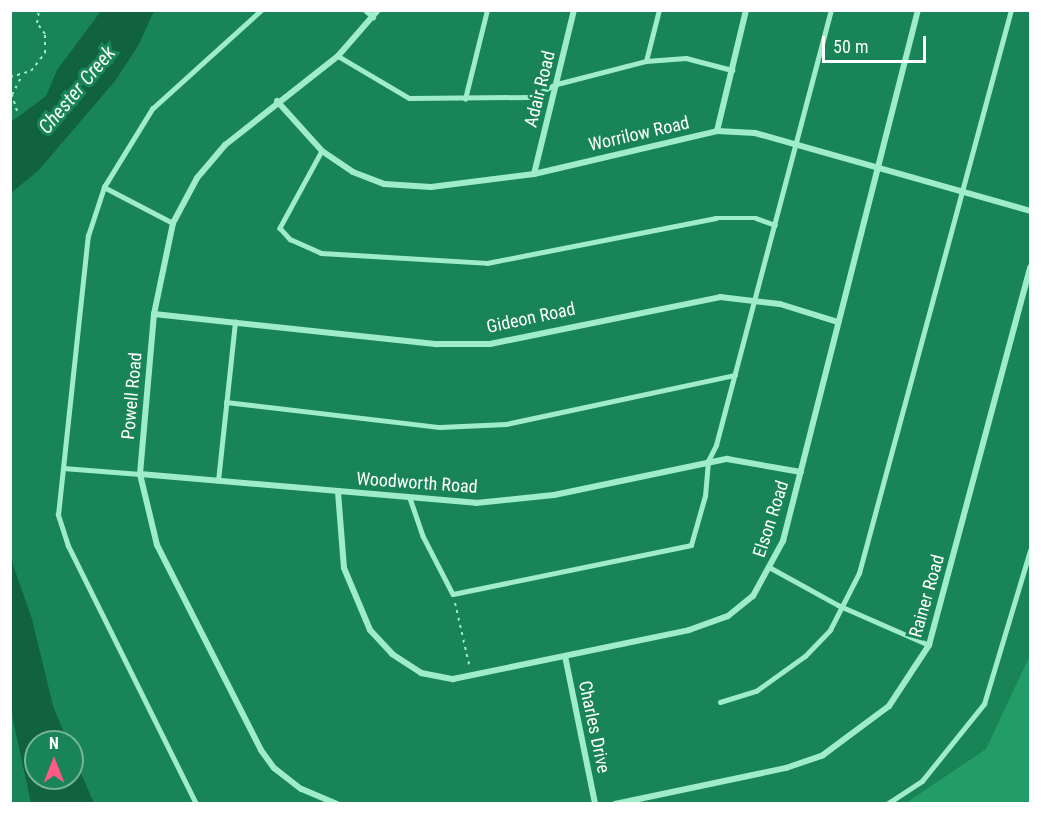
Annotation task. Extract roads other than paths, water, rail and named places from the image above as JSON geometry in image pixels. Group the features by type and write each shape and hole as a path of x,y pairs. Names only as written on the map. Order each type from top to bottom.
{"street":[{"name":"Powell Road","path":"337,804 301,789 274,768 261,750 157,545 140,474 154,314 173,223 197,178 225,145 277,101 338,56 378,10"},
{"name":"Adair Road","path":"534,174 574,10"},
{"path":"717,131 746,10"},
{"name":"Elson Road","path":"338,492 345,568 370,630 392,654 421,673 453,679 688,630 728,616 753,596 771,568 801,472 918,10"},
{"name":"Worrilow Road","path":"277,101 322,151 353,172 384,184 431,187 534,174 717,131 755,133 1030,211"},
{"name":"Rainer Road","path":"615,804 786,768 823,755 889,706 929,645 1030,267"},
{"name":"Gideon Road","path":"154,314 437,344 490,344 677,303 720,297 755,299 838,321"},
{"name":"Woodworth Road","path":"140,474 476,503 554,495 708,461 727,459 801,472"},
{"name":"Charles Drive","path":"565,656 595,804"}],"lane":[{"path":"196,804 68,546 58,515 88,236 104,187 152,109 261,10"},
{"path":"365,10 373,17"},
{"path":"465,99 487,10"},
{"path":"646,61 659,10"},
{"path":"410,498 423,536 453,594 691,545 705,496 708,461 735,375 831,10"},
{"path":"720,702 756,691 776,679 823,636 843,607 859,573 1011,10"},
{"path":"338,56 409,98 530,97 557,84 646,61 686,58 732,70"},
{"path":"322,151 280,228 290,239 321,253 487,263 716,218 756,218 775,225"},
{"path":"104,187 173,223"},
{"path":"218,481 235,322"},
{"path":"226,402 440,427 506,424 735,375"},
{"name":"Woodworth Road","path":"63,468 140,474"},
{"path":"887,804 922,782 984,704 1030,551"},
{"path":"771,568 843,607 929,645"}],"water":[{"name":"Chester Creek","path":"101,11 154,11 138,46 115,81 38,171 11,193 11,122 46,96 57,70"},
{"path":"10,542 13,565 32,619 53,706 63,730 24,730 24,771 11,711"},
{"path":"84,780 94,803 31,803 28,790 84,790"}]}
